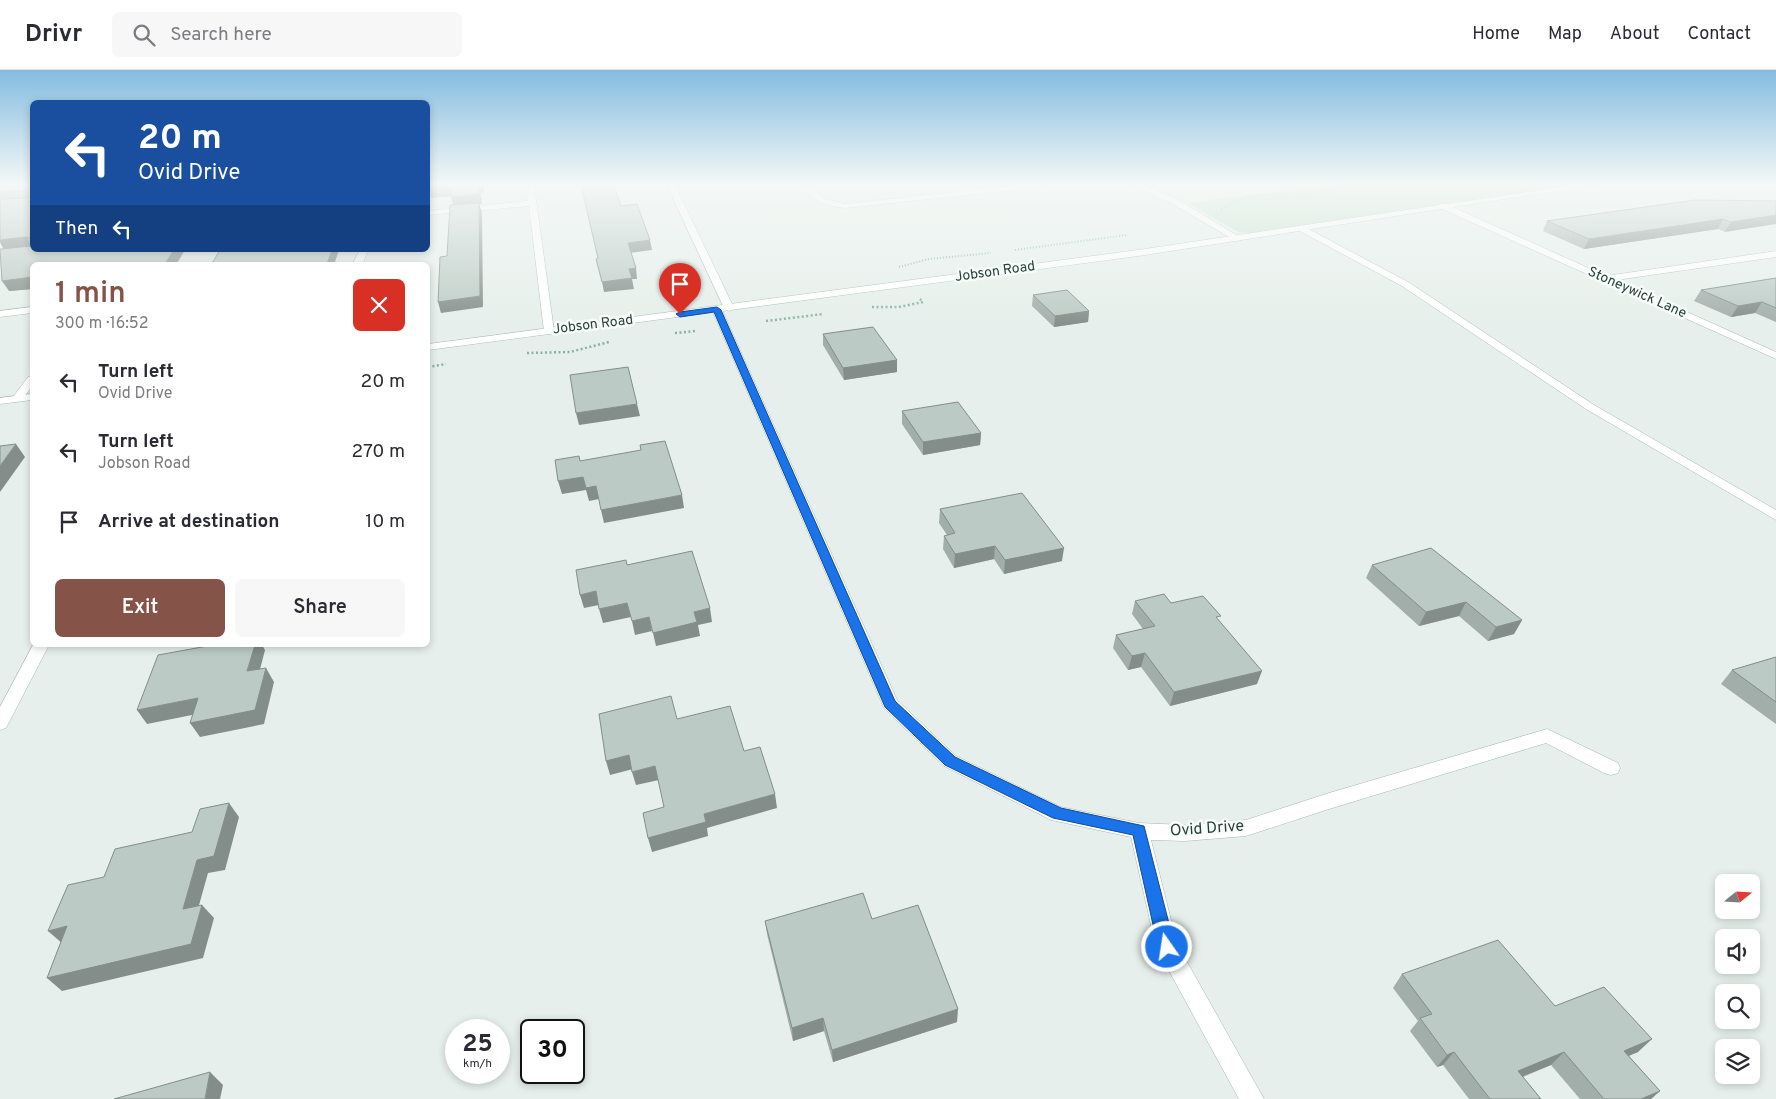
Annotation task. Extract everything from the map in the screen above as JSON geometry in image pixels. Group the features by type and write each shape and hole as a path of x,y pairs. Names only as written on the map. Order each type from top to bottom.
{"street":[{"path":"536,233 549,331"},
{"name":"Ovid Drive","path":"691,233 890,704 950,761 1058,814 1139,830 1185,833 1246,828 1329,801 1547,736 1611,768"},
{"path":"1230,233 1239,238"},
{"name":"Jobson Road","path":"430,347 723,309 1270,233"},
{"path":"1310,233 1405,284 1590,407 1776,516"},
{"name":"Stoneywick Lane","path":"1503,233 1776,356"},
{"path":"1606,279 1776,254"},
{"path":"0,314 30,310"},
{"path":"17,399 30,382"},
{"path":"0,401 30,397"},
{"path":"0,723 40,647"},
{"path":"1139,830 1167,947 1252,1099"}],"building":[{"path":"0,233 30,233 30,238 0,240"},
{"path":"448,233 479,233 480,296 438,302 440,257 447,256"},
{"path":"592,233 647,233 650,240 628,243 636,268 629,269 632,278 602,282 596,259 598,258"},
{"path":"1575,233 1629,233 1589,239"},
{"path":"30,246 30,252 173,252 166,262 30,262 30,277 2,281 0,249"},
{"path":"219,252 331,252 328,262 213,262"},
{"path":"1776,278 1776,308 1762,302 1738,306 1701,290"},
{"path":"1067,290 1089,311 1055,316 1033,295"},
{"path":"873,327 897,360 843,368 823,334"},
{"path":"628,367 637,404 576,413 570,375"},
{"path":"958,402 981,433 923,442 902,411"},
{"path":"665,441 682,495 601,510 596,486 586,488 583,477 558,481 555,460 579,456 580,461 641,450 640,445"},
{"path":"16,444 0,466 0,446"},
{"path":"1022,493 1064,548 1005,560 995,546 955,554 944,536 955,533 940,509"},
{"path":"1431,548 1522,620 1496,627 1466,602 1426,612 1372,565"},
{"path":"692,551 710,608 694,612 697,622 653,633 649,617 632,621 627,603 599,609 596,591 580,595 576,570 626,560 627,565"},
{"path":"1164,594 1171,603 1203,596 1221,616 1216,617 1262,671 1174,692 1145,653 1132,656 1116,635 1155,626 1135,601"},
{"path":"202,647 254,647 247,671 266,668 255,710 190,723 198,698 137,710 158,655"},
{"path":"1776,657 1776,702 1732,670"},
{"path":"671,696 677,719 730,706 744,751 760,747 775,794 704,814 706,822 648,838 643,813 664,807 655,766 632,772 629,755 606,761 599,714"},
{"path":"229,803 214,856 197,860 183,909 202,905 191,944 47,978 67,926 48,931 68,885 104,877 115,849 192,832 200,809"},
{"path":"863,893 872,919 918,905 958,1009 832,1050 823,1018 792,1028 765,921"},
{"path":"1498,940 1555,1006 1604,987 1652,1039 1624,1051 1660,1091 1641,1099 1604,1099 1564,1052 1518,1071 1541,1099 1490,1099 1454,1052 1447,1055 1420,1018 1432,1014 1402,974"},
{"path":"210,1072 205,1099 114,1099"}],"route":[{"path":"680,314 717,310 890,704 950,761 1058,814 1139,830 1167,947"}]}
